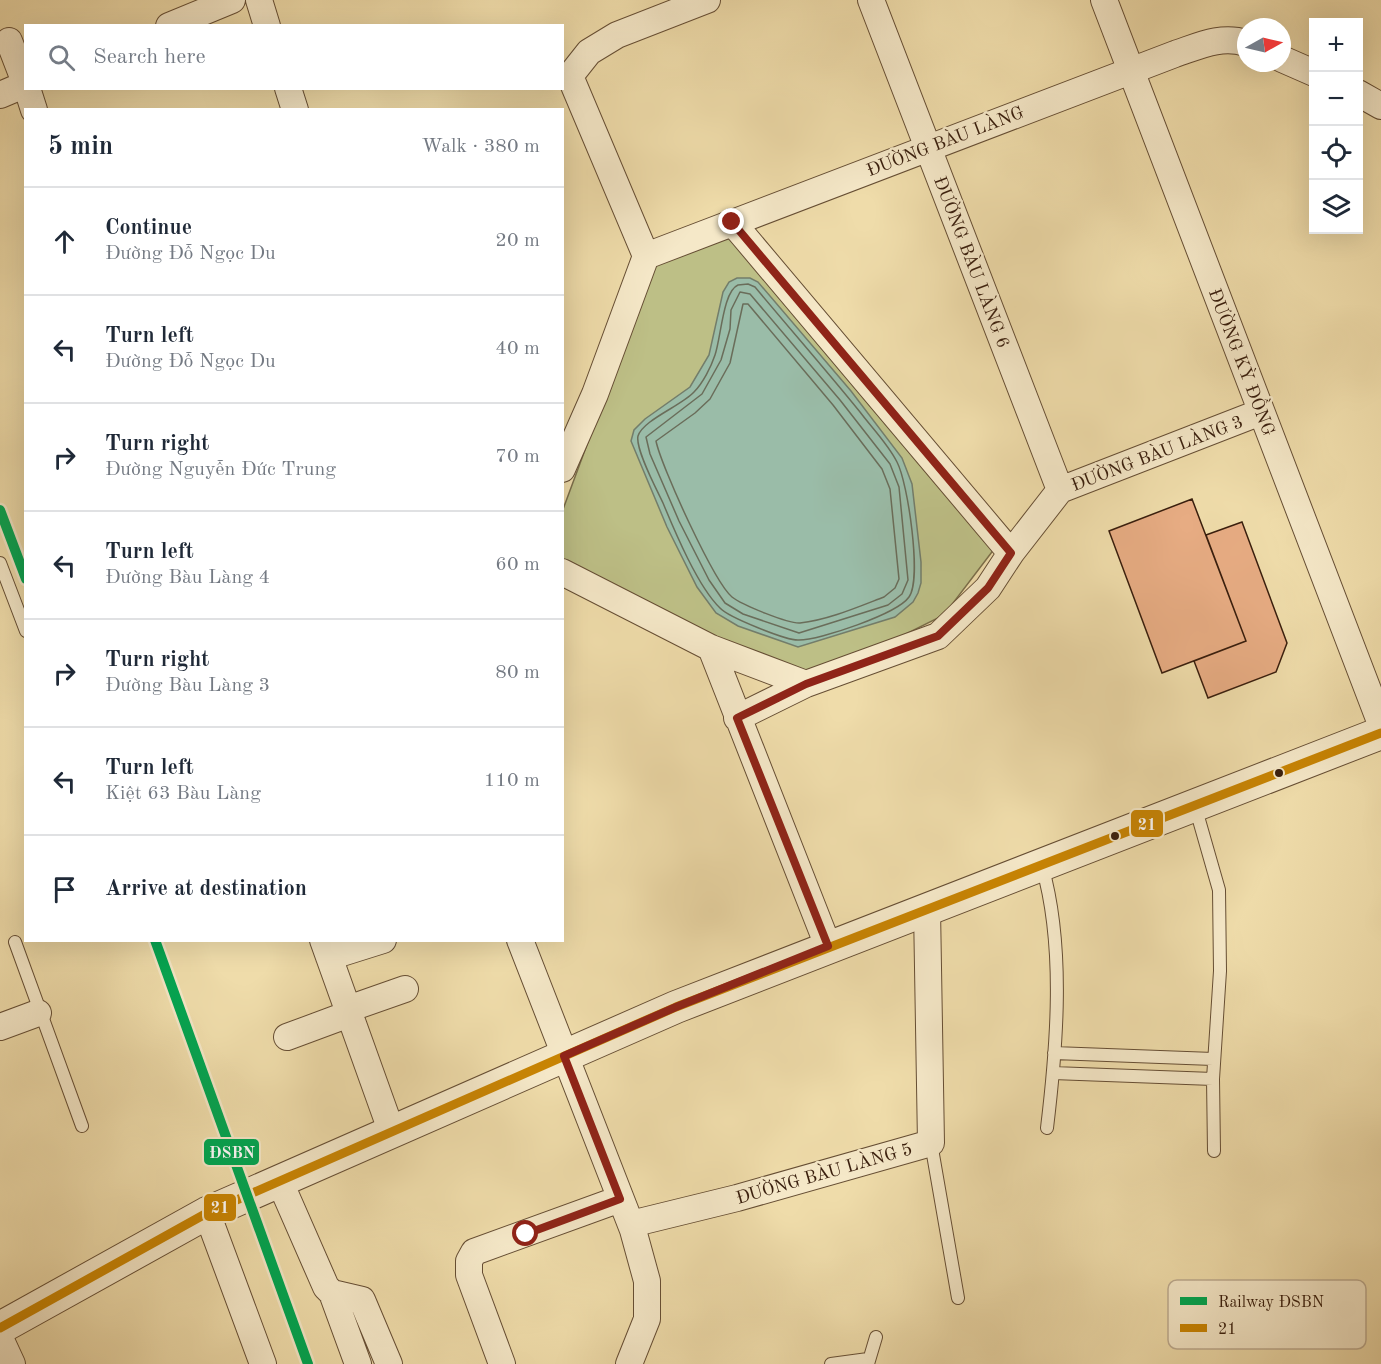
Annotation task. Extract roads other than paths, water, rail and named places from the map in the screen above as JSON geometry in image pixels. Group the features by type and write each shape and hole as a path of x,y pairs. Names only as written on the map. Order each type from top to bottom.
{"street":[{"path":"174,24 232,0"},
{"path":"259,0 266,24"},
{"path":"564,464 595,394 646,256 570,76 589,52 617,35 707,0"},
{"name":"ĐƯỜNG BÀU LÀNG 6","path":"871,0 1060,490"},
{"name":"ĐƯỜNG KỲ ĐỒNG","path":"1104,0 1381,724"},
{"name":"ĐƯỜNG BÀU LÀNG","path":"646,256 1130,70 1213,41 1231,38 1237,40"},
{"path":"9,41 24,81"},
{"path":"1291,63 1312,72"},
{"path":"0,95 24,87"},
{"path":"27,90 33,108"},
{"path":"289,90 295,108"},
{"path":"1363,95 1381,106"},
{"path":"732,222 1011,553"},
{"name":"ĐƯỜNG BÀU LÀNG 3","path":"737,718 806,684 938,636 988,588 1011,553 1060,490 1261,412"},
{"path":"564,573 711,648 806,684"},
{"path":"711,648 828,946"},
{"path":"0,1328 207,1213 391,1130 676,1007 1381,733"},
{"name":"ĐƯỜNG BÀU LÀNG 5","path":"630,1224 737,1198 931,1143 927,909"},
{"path":"370,942 326,949 391,1130"},
{"path":"521,942 630,1224 647,1281 647,1319 629,1364"},
{"path":"287,1037 405,990"},
{"path":"0,1028 38,1013"},
{"path":"280,1182 321,1279 332,1293 358,1364"},
{"path":"502,1364 469,1275 469,1261 474,1252 620,1199"},
{"path":"207,1213 263,1364"},
{"path":"332,1293 362,1300 389,1364"},
{"path":"0,1338 12,1364"}],"lane":[{"path":"0,563 24,626"},
{"path":"1195,806 1219,890 1220,971 1213,1059 1214,1151"},
{"path":"1042,866 1052,898 1056,935 1054,1053 1047,1128"},
{"path":"15,942 38,1013 82,1126"},
{"path":"1054,1053 1213,1059"},
{"path":"1053,1073 1213,1079"},
{"path":"931,1143 957,1298"},
{"path":"831,1364 868,1361 876,1337"}],"water":[{"path":"737,278 750,278 758,282 851,391 902,458 912,484 921,562 921,583 913,602 895,617 798,647 738,626 716,613 697,587 667,527 631,441 634,430 645,419 690,387 709,355 723,292 729,282"}],"rail line":[{"name":"ĐSBN","path":"0,510 24,574"},
{"name":"ĐSBN","path":"156,942 308,1364"}]}
